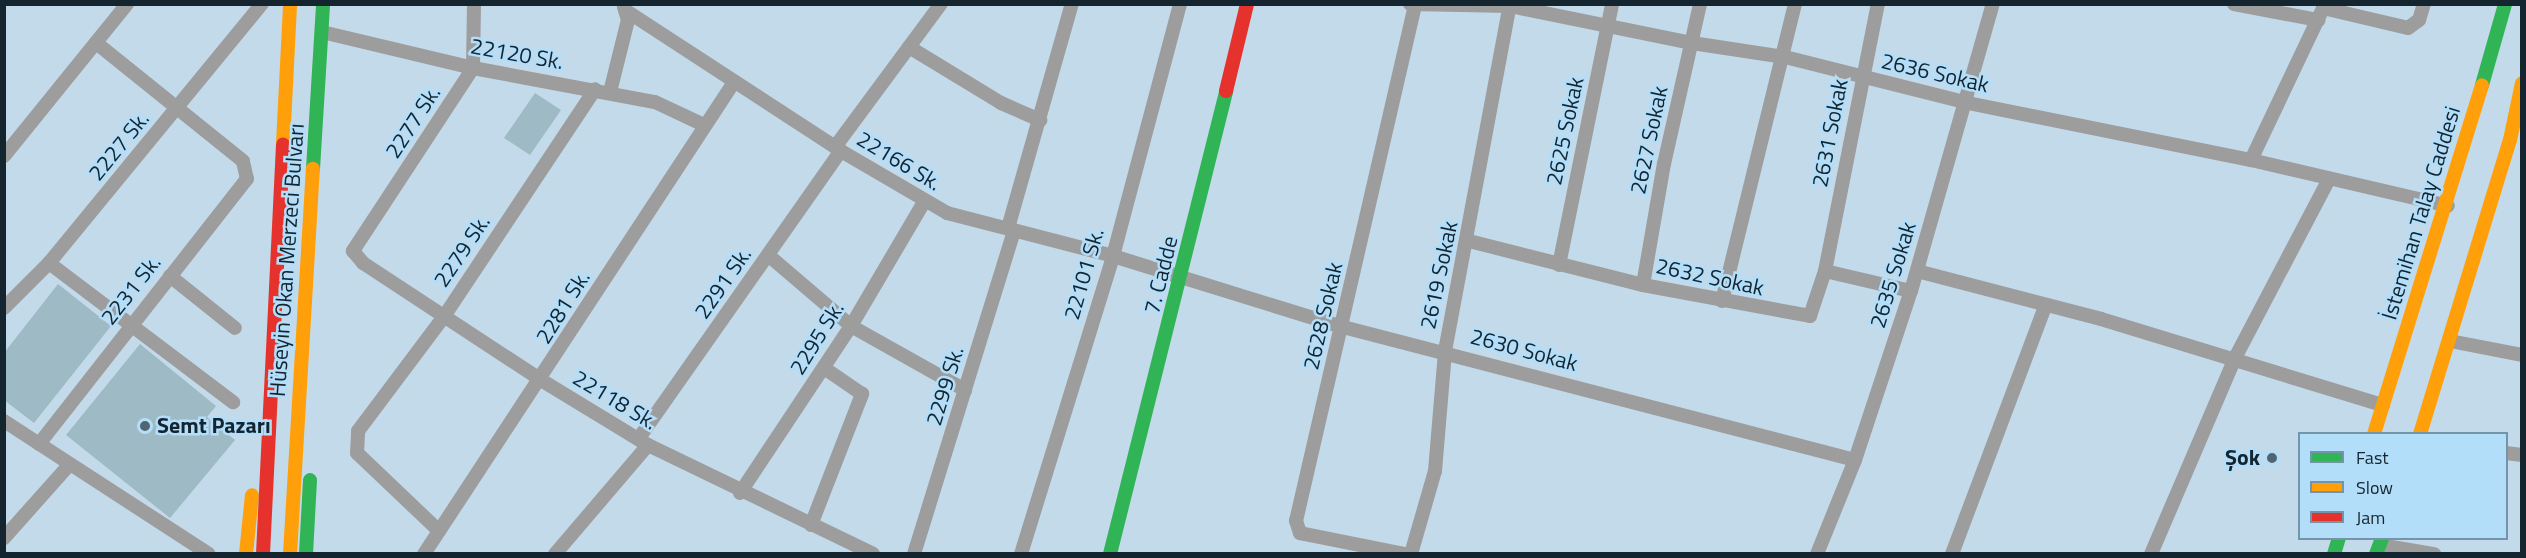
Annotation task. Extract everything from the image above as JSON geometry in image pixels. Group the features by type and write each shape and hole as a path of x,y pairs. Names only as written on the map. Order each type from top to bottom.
{"main road":[{"name":"Hüseyin Okan Merzeci Bulvarı","path":"263,554 270,369 290,4"},
{"name":"Hüseyin Okan Merzeci Bulvarı","path":"290,554 323,4"},
{"name":"7. Cadde","path":"1110,554 1182,280 1247,4"},
{"name":"İstemihan Talay Caddesi","path":"2375,432 2448,206 2505,4"},
{"path":"2421,432 2510,140 2521,89"},
{"path":"246,554 256,452 270,369"},
{"path":"300,374 311,457 306,554"}],"street":[{"path":"4,156 127,4"},
{"name":"2227 Sk.","path":"4,308 49,264 262,4"},
{"path":"473,68 474,4"},
{"name":"2291 Sk.","path":"555,554 643,441 838,149 941,4"},
{"name":"2299 Sk.","path":"914,554 965,390 1072,4"},
{"name":"22101 Sk.","path":"1021,554 1113,256 1180,4"},
{"name":"2636 Sokak","path":"1410,4 1510,5 1692,43 1785,57 1968,103 2251,160 2448,206"},
{"name":"2625 Sokak","path":"1559,265 1612,4"},
{"name":"2627 Sokak","path":"1643,285 1664,164 1700,4"},
{"path":"1722,301 1785,57 1795,4"},
{"name":"2631 Sokak","path":"1825,271 1878,4"},
{"name":"2635 Sokak","path":"1817,554 1855,460 1911,291 1968,103 1993,4"},
{"path":"2234,4 2322,11 2408,28 2419,20 2424,4"},
{"name":"2628 Sokak","path":"1405,554 1300,533 1296,521 1343,327 1415,5"},
{"name":"2619 Sokak","path":"1411,554 1435,471 1445,351 1469,241 1510,5"},
{"path":"610,92 628,20 624,7"},
{"name":"22166 Sk.","path":"624,7 734,82 924,202 1011,229 1113,256 1182,280"},
{"path":"2251,160 2322,11"},
{"name":"22120 Sk.","path":"322,32 473,68 655,102 702,124"},
{"path":"96,43 177,106"},
{"path":"909,47 1001,103 1040,120"},
{"name":"2277 Sk.","path":"353,251 473,68"},
{"name":"2281 Sk.","path":"424,554 541,380 702,124 734,82"},
{"name":"2279 Sk.","path":"439,531 357,453 358,431 445,315 595,89"},
{"name":"2231 Sk.","path":"39,444 247,179 243,161 177,106"},
{"path":"2151,554 2235,358 2329,178"},
{"name":"2295 Sk.","path":"740,493 851,326 924,202"},
{"name":"2632 Sokak","path":"1469,241 1643,285 1804,318 1809,316 1825,271"},
{"name":"22118 Sk.","path":"353,251 363,263 541,380 643,441 740,493 873,554"},
{"path":"768,255 851,326 965,390"},
{"path":"49,264 233,402"},
{"path":"1825,271 1911,291"},
{"path":"1917,271 2235,358 2383,405"},
{"path":"170,276 235,328"},
{"name":"2630 Sokak","path":"1182,280 1343,327 1445,351 1855,460"},
{"path":"1952,554 2045,306"},
{"path":"2450,340 2522,355"},
{"path":"811,525 862,394 824,368"},
{"path":"4,421 209,554"},
{"path":"4,538 69,465"},
{"path":"2379,546 2434,554"}],"building":[{"path":"535,93 561,110 530,155 504,138"},
{"path":"58,284 111,326 34,423 4,400 4,353"},
{"name":"Semt Pazarı","path":"140,344 216,406 207,417 235,440 170,518 66,435"}],"traffic: fast":[{"path":"313,169 323,4"},
{"path":"2482,85 2505,4"},
{"path":"1110,554 1226,91"},
{"path":"306,554 310,480"},
{"path":"2334,554 2338,540"},
{"path":"2376,554 2381,540"}],"traffic: slow":[{"path":"283,144 290,4"},
{"path":"2421,432 2510,140 2522,83"},
{"path":"2375,432 2482,85"},
{"path":"290,554 313,169"},
{"path":"246,554 252,495"}],"traffic: jam":[{"path":"1226,91 1247,4"},
{"path":"263,554 283,144"}],"place":[{"name":"Semt Pazarı","path":"145,426"},
{"name":"Şok","path":"2272,458"}]}
